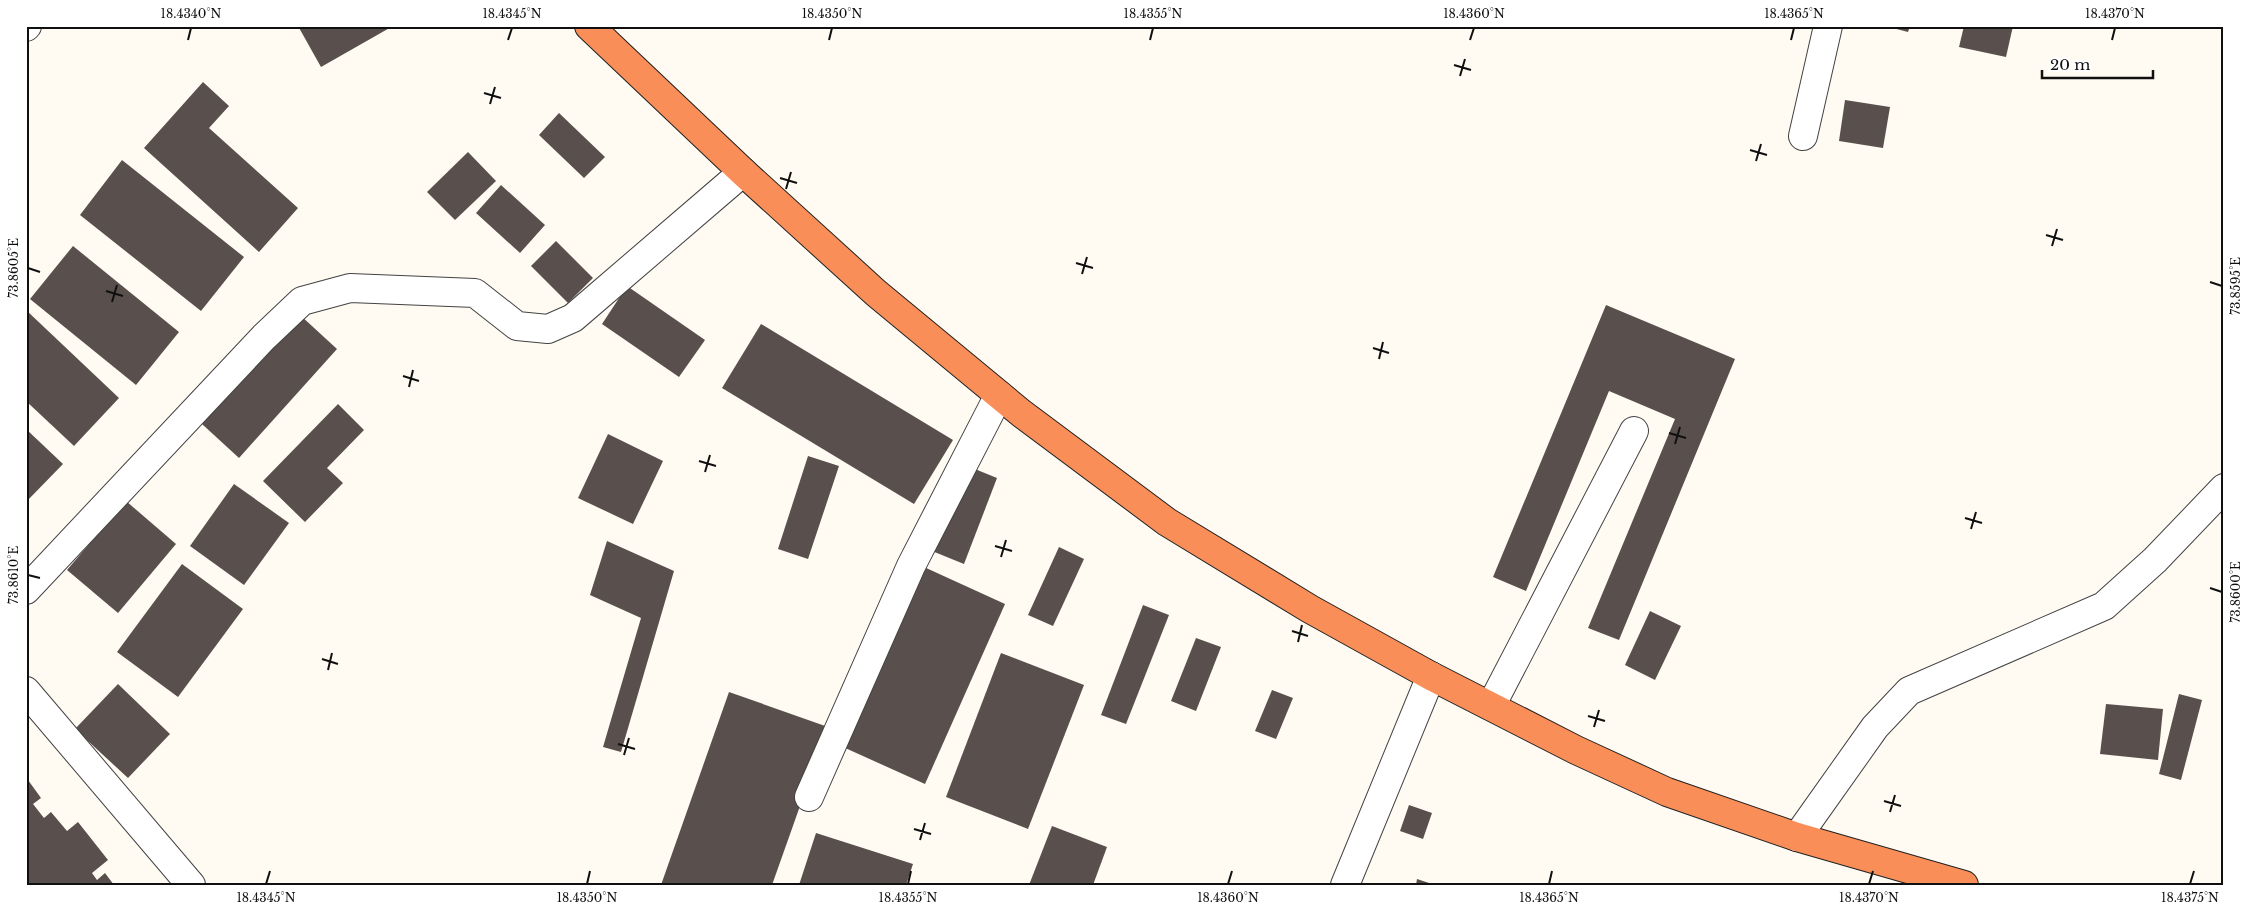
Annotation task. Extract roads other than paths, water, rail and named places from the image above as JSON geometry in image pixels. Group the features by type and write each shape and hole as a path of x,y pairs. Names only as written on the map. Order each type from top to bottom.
{"highway":[{"path":"590,26 743,172 876,293 999,395 1167,522 1310,609 1431,676 1576,750 1667,792 1798,837 1964,885"}],"street":[{"path":"1803,136 1828,26"},
{"path":"26,590 264,337 302,301 350,288 475,293 517,326 548,328 573,318 743,172"},
{"path":"809,797 911,566 999,395"},
{"path":"1491,706 1634,431"},
{"path":"1798,837 1875,727 1909,691 2104,606 2155,560 2224,488"},
{"path":"1345,885 1431,676"},
{"path":"26,691 191,885"}]}
